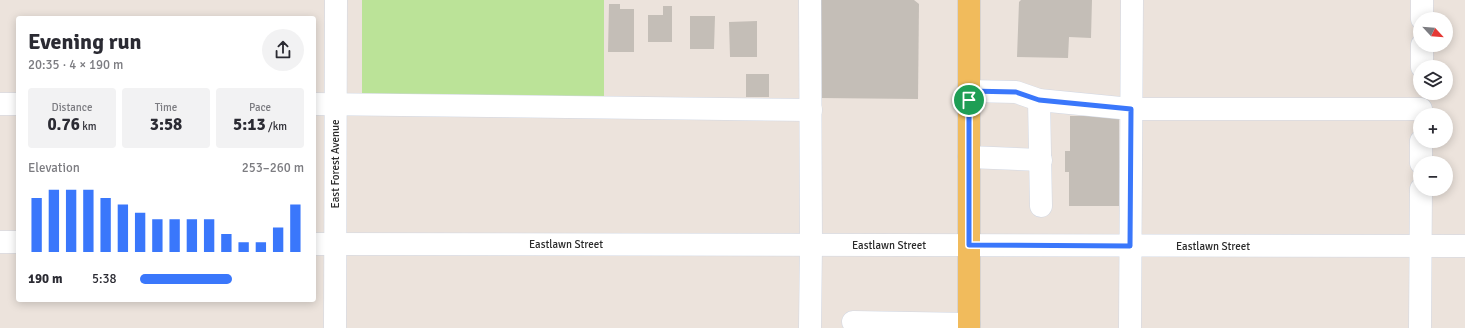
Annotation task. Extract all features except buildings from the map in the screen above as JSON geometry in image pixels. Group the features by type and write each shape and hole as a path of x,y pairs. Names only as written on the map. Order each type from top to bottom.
{"main road":[{"path":"969,0 969,326"}],"street":[{"name":"East Forest Avenue","path":"335,328 325,244 336,104 336,0"},
{"path":"810,0 810,328"},
{"path":"1130,328 1132,0"},
{"path":"1422,0 1422,12"},
{"path":"969,91 1016,92 1039,100 1131,109 1421,106"},
{"path":"1039,100 1042,206"},
{"path":"0,104 16,104"},
{"path":"316,104 810,110"},
{"path":"969,157 1040,160"},
{"path":"1420,328 1421,196"},
{"path":"0,242 16,242"},
{"name":"Eastlawn Street","path":"325,244 1465,246"},
{"path":"853,322 969,326"}],"green space":[{"path":"362,0 604,0 604,100 362,99"}],"route":[{"path":"969,91 1016,92 1039,100 1131,109 1130,246 969,245 969,100 969,91"}]}
